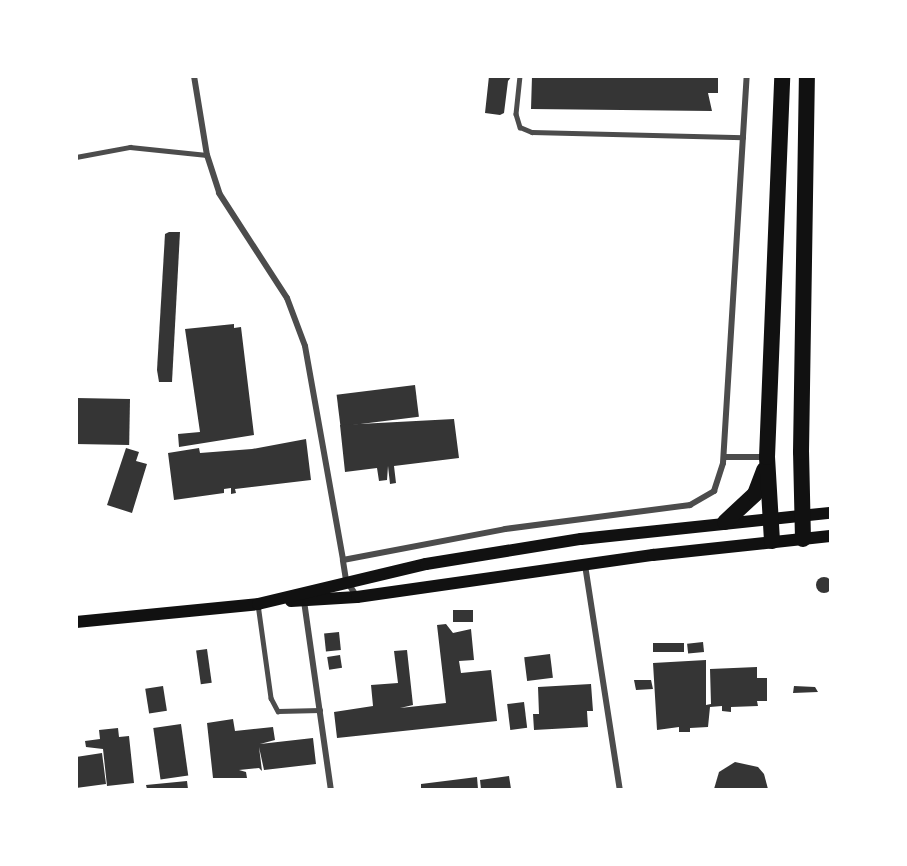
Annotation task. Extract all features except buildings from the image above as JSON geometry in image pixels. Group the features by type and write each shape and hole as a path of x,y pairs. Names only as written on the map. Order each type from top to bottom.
{"highway":[{"path":"772,542 767,457 782,76"},
{"path":"803,538 807,76"},
{"path":"725,522 755,494 767,457"}],"main road":[{"path":"76,622 258,604 346,580 581,538 802,514 831,513"},
{"path":"275,601 357,597 584,564 831,536"}],"street":[{"path":"194,76 207,155 219,194 286,297 305,346 346,580 357,597"},
{"path":"343,560 505,529 690,505 714,491 723,458 747,76"},
{"path":"723,458 767,457"},
{"path":"584,564 620,789"},
{"path":"304,601 331,789"}],"lane":[{"path":"520,76 516,114 520,127 531,132 743,137"},
{"path":"76,157 130,147 207,155"},
{"path":"258,604 271,698 278,711 320,710"}]}
